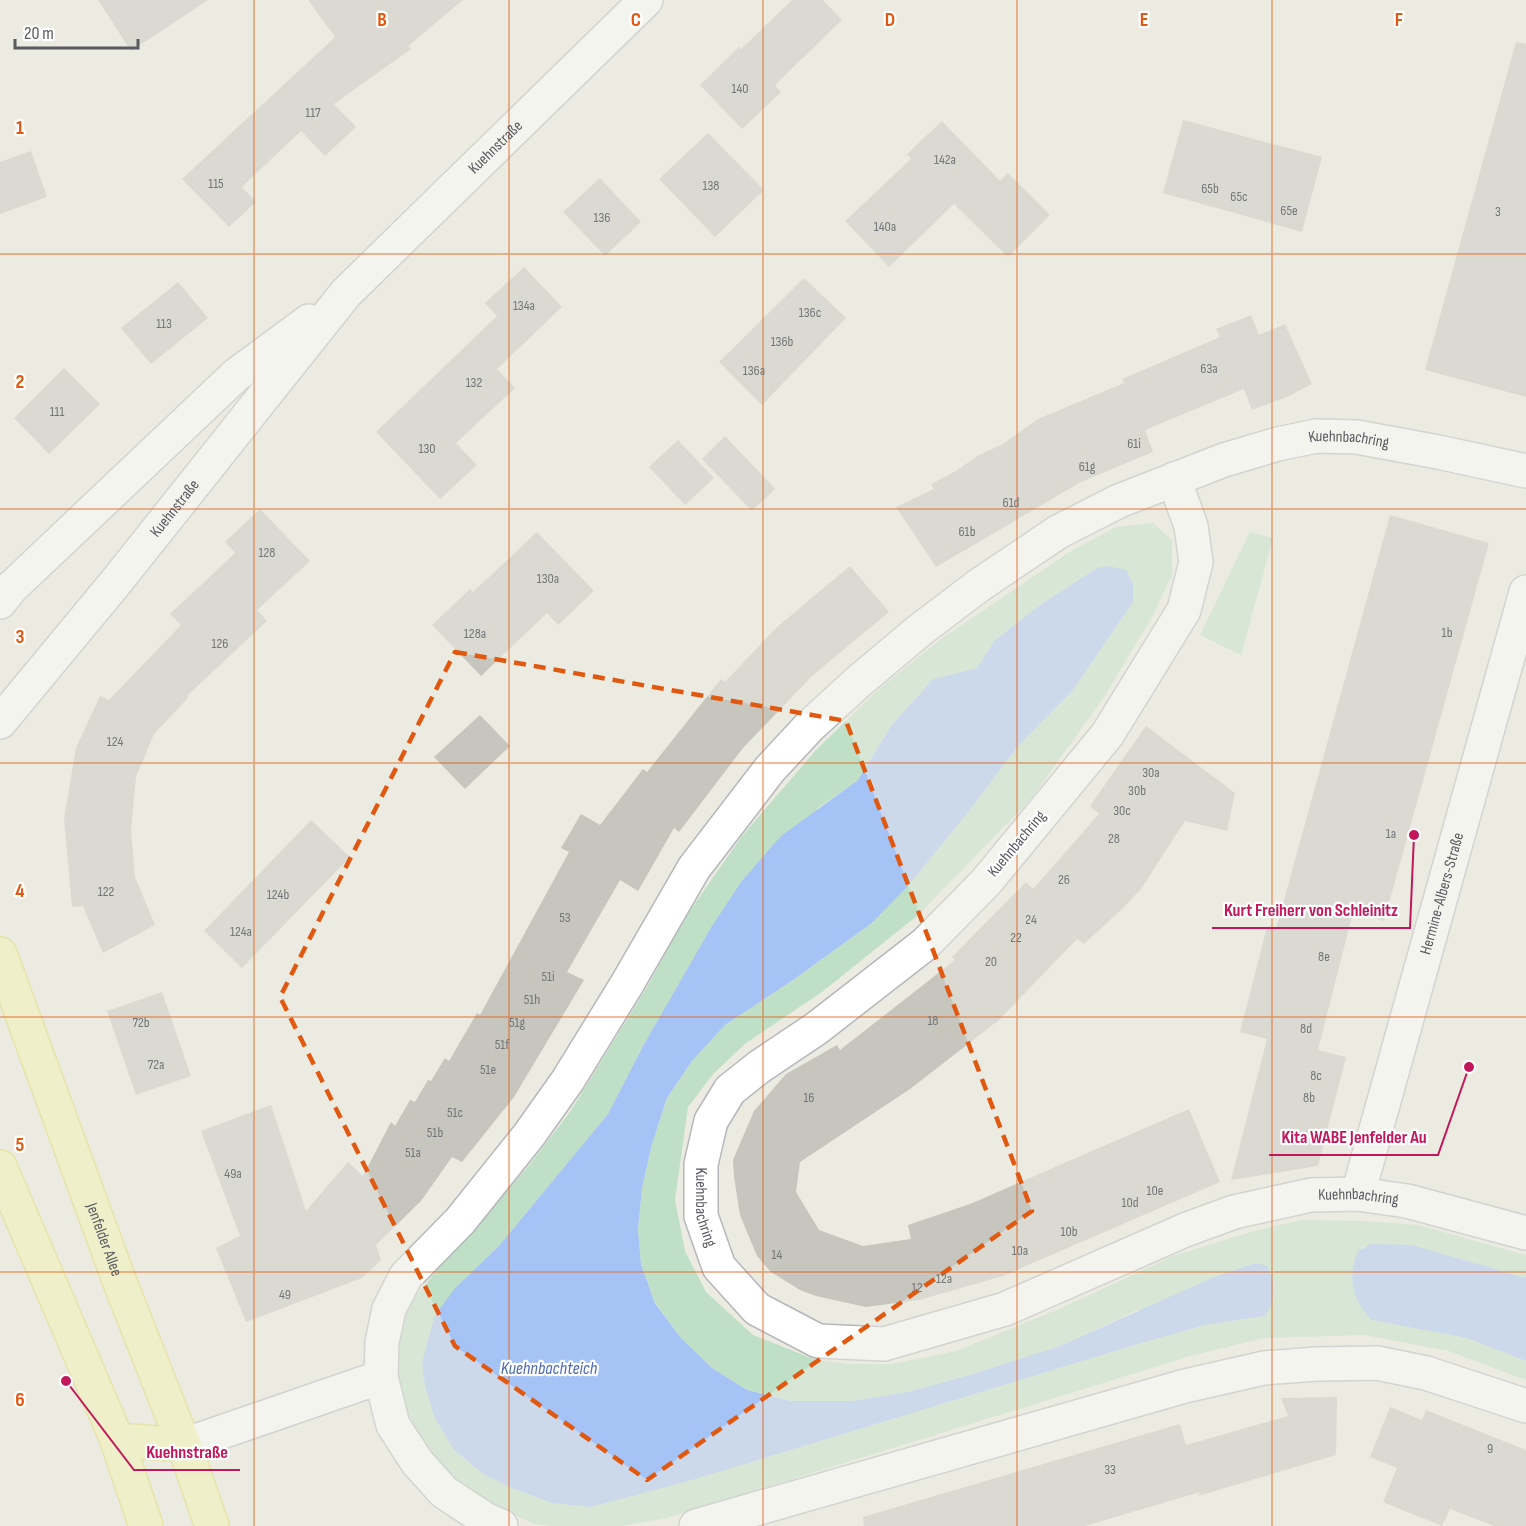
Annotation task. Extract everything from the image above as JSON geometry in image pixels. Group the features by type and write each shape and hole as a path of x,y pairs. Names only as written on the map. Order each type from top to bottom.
{"main road":[{"name":"Jenfelder Allee","path":"0,954 119,1280 184,1445 212,1526"},
{"path":"0,1167 117,1440 146,1526"},
{"path":"117,1440 184,1445"}],"street":[{"name":"Kuehnstraße","path":"0,722 116,582 346,293 646,0"},
{"name":"Kuehnstraße","path":"0,602 11,588 236,375 346,293"},
{"name":"Kuehnbachring","path":"501,1526 485,1519 444,1492 417,1462 393,1425 381,1377 382,1342 389,1309 406,1276 460,1221 568,1080 694,868 770,769 810,726 920,630 978,586 1058,532 1119,501 1224,460 1278,444 1316,436 1358,437 1526,471"},
{"name":"Kuehnbachring","path":"1174,479 1191,526 1196,562 1184,610 1107,735 986,882 925,944 817,1028 759,1067 730,1090 711,1121 701,1164 701,1216 719,1267 757,1309 818,1341 884,1344 1005,1309 1185,1230 1234,1212 1311,1195 1358,1194 1407,1201 1526,1233"},
{"name":"Hermine-Albers-Straße","path":"1358,1194 1526,592"},
{"path":"696,1526 1185,1386 1264,1368 1377,1363 1426,1372 1526,1406"},
{"path":"184,1445 381,1377"}],"highlighted area":[{"path":"455,652 846,721 1032,1211 647,1480 455,1346 280,997"}],"green space":[{"path":"1153,523 1172,540 1172,575 1152,617 1106,694 1031,799 918,915 822,992 746,1043 714,1073 688,1107 675,1200 685,1251 706,1292 753,1335 816,1360 850,1364 892,1364 956,1351 1059,1309 1173,1256 1254,1231 1301,1220 1418,1225 1526,1255 1526,1278 1412,1245 1363,1247 1355,1261 1353,1290 1424,1329 1467,1338 1526,1361 1526,1380 1449,1351 1364,1335 1264,1338 1187,1357 667,1518 621,1526 553,1526 534,1524 490,1503 456,1480 429,1454 398,1393 395,1366 398,1335 411,1302 530,1164 570,1112 647,987 682,922 742,836 816,750 879,689 941,639 1071,551 1116,527","holes":["1097,568 1133,602 1073,690 1018,746 970,810 907,887 872,923 725,1025 692,1061 667,1098 652,1144 642,1188 638,1230 641,1264 655,1302 681,1338 712,1368 747,1390 791,1401 852,1401 908,1392 1060,1346 1137,1310 1265,1316 1205,1325 1135,1345 699,1478 512,1488 483,1474 454,1450 456,1287 498,1247 608,1114 643,1046 712,927 818,808 858,780 891,726 933,679 977,668 995,640 1043,603"]},
{"path":"1250,532 1273,538 1241,655 1200,635"}],"water":[{"name":"Kuehnbachteich","path":"1108,566 1126,570 1133,584 1133,602 1073,690 1018,746 970,810 907,887 872,923 725,1025 692,1061 667,1098 652,1144 642,1188 638,1230 641,1264 655,1303 681,1338 712,1368 747,1390 791,1401 852,1401 908,1392 973,1374 1060,1346 1214,1277 1256,1263 1267,1266 1272,1279 1273,1298 1265,1316 1205,1325 699,1478 591,1507 552,1503 483,1474 454,1450 434,1416 425,1385 422,1362 435,1315 456,1287 498,1247 608,1114 643,1046 712,926 741,882 781,836 858,780 891,726 933,679 977,668 995,640 1043,603 1097,568"},
{"path":"1371,1244 1412,1245 1526,1278 1526,1361 1467,1338 1372,1320 1360,1305 1352,1279 1358,1251"}],"building":[{"path":"98,0 208,0 131,51"},
{"path":"308,0 463,0 408,46 411,49 334,104 356,127 325,156 301,131 242,187 256,202 229,227 182,179 335,37"},
{"path":"792,0 823,0 842,20 775,85 781,92 742,129 700,85"},
{"path":"1516,42 1526,44 1526,397 1425,370"},
{"path":"1183,120 1322,157 1302,232 1163,193"},
{"path":"942,121 1000,181 1008,173 1050,215 1008,257 954,204 889,267 845,221 911,159 907,154"},
{"path":"708,133 764,190 715,237 659,179"},
{"path":"31,151 47,197 0,214 0,162"},
{"path":"600,178 641,222 605,256 563,212"},
{"path":"524,267 562,307 497,369 515,388 456,443 477,465 440,499 376,432 497,316 485,303"},
{"path":"804,278 846,318 762,405 719,362"},
{"path":"178,282 208,318 151,364 121,328"},
{"path":"1251,315 1259,335 1285,324 1312,384 1287,397 1252,410 1244,389 1145,430 1153,452 1081,482 936,567 896,507 934,489 931,484 956,471 979,455 1003,444 1038,419 1124,383 1122,379 1220,337 1216,329"},
{"path":"64,368 100,404 49,454 14,418"},
{"path":"725,436 775,489 752,511 702,459"},
{"path":"678,440 714,478 685,505 649,467"},
{"path":"260,509 310,561 257,610 267,621 187,696 188,698 154,734 136,777 131,830 135,877 155,925 103,953 83,906 72,907 64,819 76,748 100,696 109,700 181,625 170,614 235,553 225,542"},
{"path":"1390,515 1489,543 1384,921 1353,912 1318,1050 1346,1057 1318,1166 1231,1180 1267,1039 1240,1032 1267,927 1276,929"},
{"path":"537,532 594,591 558,625 547,613 481,676 432,625 470,589 473,592"},
{"path":"850,566 889,612 812,676 743,748 679,832 674,828 638,891 620,880 567,972 584,980 514,1097 462,1162 452,1157 421,1201 376,1245 381,1260 362,1278 246,1322 216,1248 240,1236 201,1131 271,1105 306,1211 348,1162 363,1176 391,1122 395,1126 410,1100 415,1102 445,1058 449,1061 477,1013 480,1015 569,852 561,848 581,814 600,825 643,769 647,772 721,679 725,682 776,628"},
{"path":"480,715 510,746 465,789 434,757"},
{"path":"1146,726 1235,793 1227,831 1185,821 1141,889 1120,911 1084,944 1077,939 999,1020 910,1089 800,1162 796,1192 819,1230 863,1246 911,1239 908,1225 970,1204 1189,1109 1220,1182 1003,1276 919,1300 866,1307 816,1296 800,1290 771,1272 757,1256 740,1215 734,1177 733,1160 754,1111 786,1074 837,1045 840,1050 955,960 952,957 1026,882 1033,889 1099,814 1090,806"},
{"path":"311,820 350,857 242,968 204,931"},
{"path":"162,992 191,1076 136,1095 107,1011"},
{"path":"1337,1397 1336,1455 1198,1496 1200,1492 1085,1526 864,1526 863,1517 1180,1424 1186,1445 1288,1416 1281,1398"},
{"path":"1390,1407 1422,1420 1426,1410 1526,1450 1526,1526 1494,1526 1450,1509 1442,1526 1383,1502 1397,1468 1370,1457"}],"place":[{"name":"Kurt Freiherr von Schleinitz","path":"1414,835"},
{"name":"Kita WABE Jenfelder Au","path":"1469,1067"},
{"name":"Kuehnstraße","path":"66,1381"}]}
